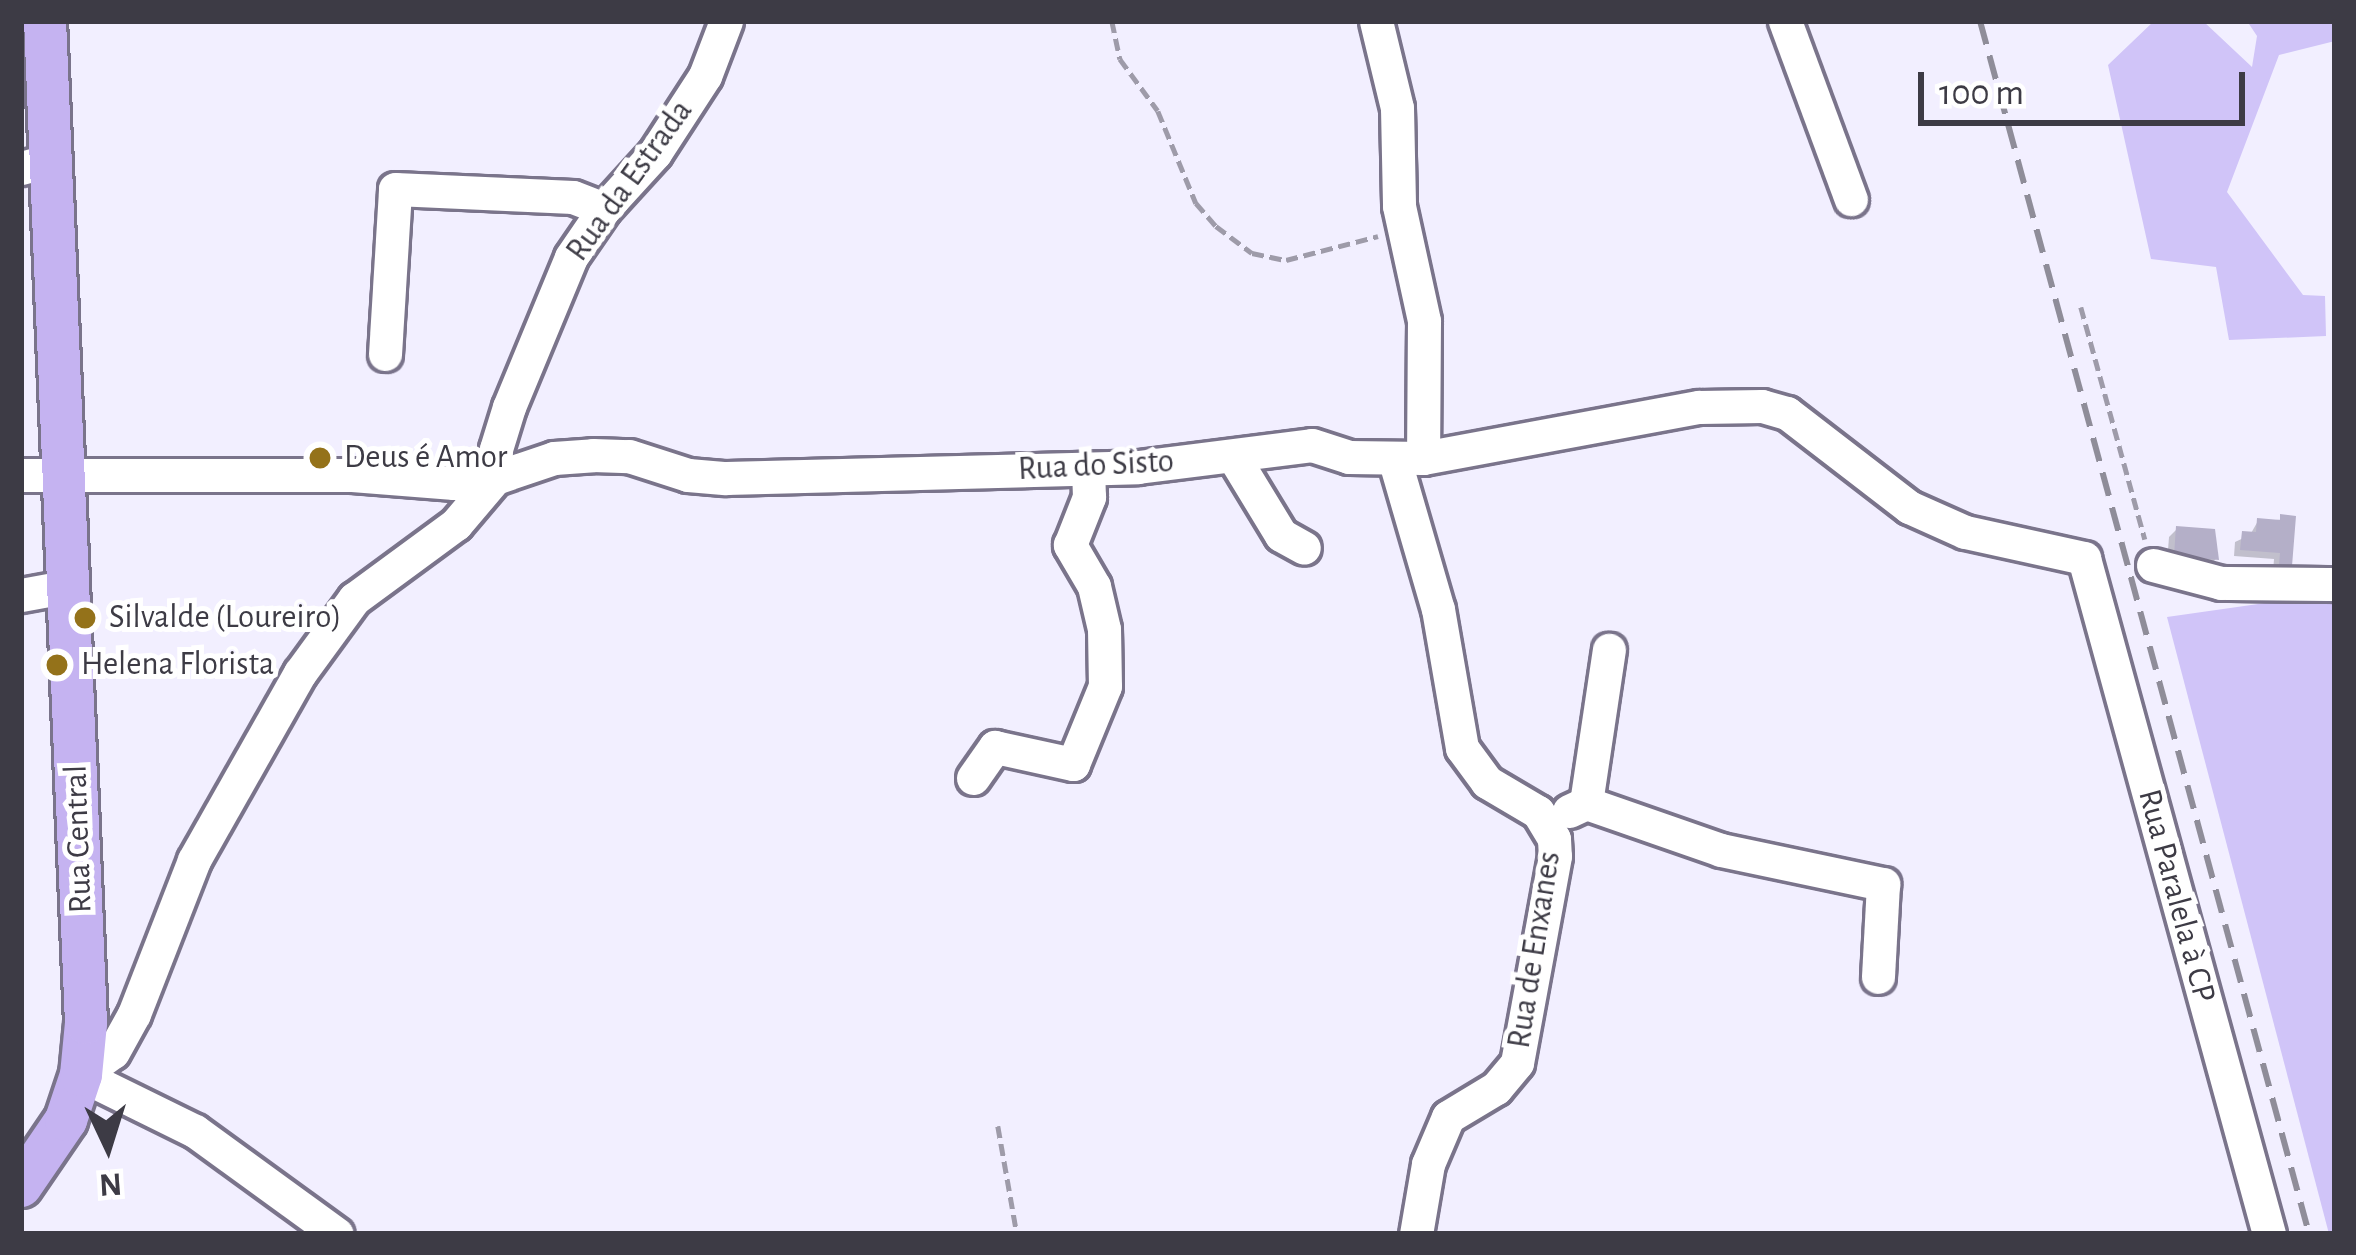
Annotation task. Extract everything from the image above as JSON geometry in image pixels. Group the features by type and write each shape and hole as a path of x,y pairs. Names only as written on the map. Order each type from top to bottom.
{"main road":[{"name":"Rua Central","path":"21,1186 66,1120 81,1075 86,1023 66,476 36,164 45,21"}],"street":[{"name":"Rua da Estrada","path":"495,478 496,449 537,329 572,257 604,209 655,153 705,76 726,21"},
{"name":"Rua de Enxanes","path":"1376,21 1397,108 1395,175 1424,321 1408,458 1462,748 1487,782 1546,822 1555,856 1517,1063 1496,1088 1448,1118 1428,1164 1416,1234"},
{"path":"1785,21 1851,199"},
{"path":"385,354 395,190 573,197 604,209"},
{"name":"Rua do Sisto","path":"21,475 352,475 454,483 495,478 554,458 593,455 629,456 688,475 726,478 1088,469 1312,445 1349,457 1408,458 1677,410 1762,406 1815,430 1910,507 1965,532 2084,558"},
{"path":"1233,456 1282,535 1304,548"},
{"path":"973,778 995,747 1072,764 1105,686 1104,629 1094,586 1070,545 1089,497 1088,469"},
{"path":"337,1234 194,1131 81,1075 113,1052 194,860 300,673 354,599 456,524 495,478"},
{"name":"Rua Paralela à CP","path":"2084,558 2269,1234"},
{"path":"2152,565 2221,583 2335,584"},
{"path":"21,595 70,586"},
{"path":"1586,803 1609,650"},
{"path":"1546,822 1586,803 1720,850 1883,884 1878,977"}],"path":[{"path":"1112,21 1120,59 1158,111 1196,203 1252,253 1286,260 1405,230"},
{"path":"2081,307 2152,565"},
{"path":"998,1126 1018,1234"}],"shaded area":[{"path":"2154,21 2203,21 2252,67 2257,36 2247,21 2335,21 2335,41 2279,55 2227,192 2303,295 2325,296 2326,336 2229,340 2216,267 2151,259 2108,65"},
{"path":"2335,593 2335,1234 2329,1234 2167,617"}],"building":[{"path":"2280,514 2296,516 2292,566 2279,565 2280,553 2240,550 2242,531 2256,532 2257,518 2280,520"},
{"path":"2176,526 2215,529 2219,560 2174,556"}],"railway":[{"path":"1980,21 2309,1234"}],"place":[{"name":"Deus é Amor","path":"320,458"},
{"name":"Silvalde (Loureiro)","path":"85,618"},
{"name":"Helena Florista","path":"57,665"}]}
